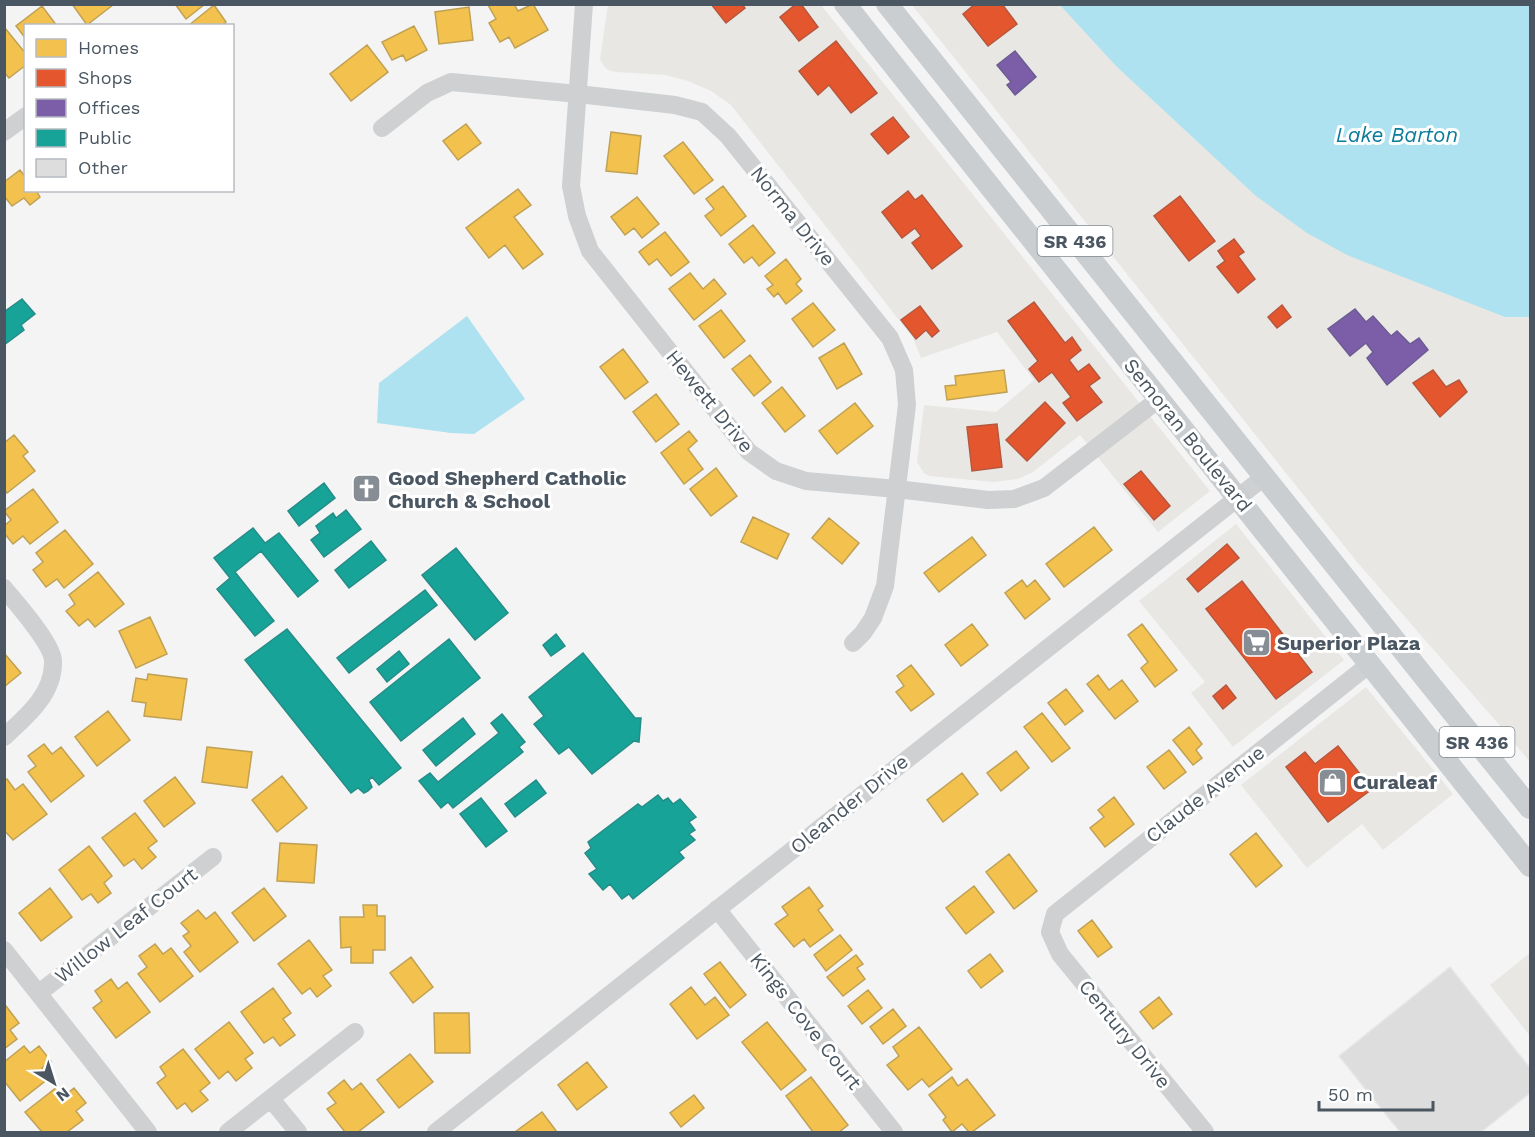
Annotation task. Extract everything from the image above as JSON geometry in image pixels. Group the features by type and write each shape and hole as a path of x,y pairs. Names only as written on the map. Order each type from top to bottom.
{"main road":[{"name":"Semoran Boulevard","path":"844,4 1371,663 1530,866"},
{"name":"Semoran Boulevard","path":"887,4 1530,808"}],"street":[{"name":"Hewett Drive","path":"584,4 571,186 577,216 590,251 750,453 776,471 806,481 988,500 1014,499 1044,488 1159,399"},
{"name":"Norma Drive","path":"382,128 427,93 450,82 578,93 675,105 702,112 728,136 891,338 904,370 907,405 885,586 873,618 853,643"},
{"path":"4,132 24,117"},
{"name":"Oleander Drive","path":"436,1132 1264,477"},
{"path":"4,588 42,637 54,660 49,684 35,709 4,737"},
{"name":"Claude Avenue","path":"1050,932 1054,914 1371,663"},
{"name":"Willow Leaf Court","path":"39,993 213,857"},
{"name":"Kings Cove Court","path":"717,909 894,1132"},
{"name":"Century Drive","path":"1050,932 1060,954 1205,1132"},
{"path":"4,950 148,1132"},
{"path":"228,1132 355,1032"},
{"path":"271,1099 298,1132"}],"shaded area":[{"path":"608,5 821,5 1210,491 1158,532 1080,435 1033,472 1018,479 993,482 929,476 924,473 917,462 924,405 996,412 1034,380 997,332 921,358 913,338 731,105 711,91 688,81 665,75 616,72 608,70 603,65 600,59"},
{"path":"912,5 1467,5 1530,84 1530,762 1357,562"},
{"name":"Superior Plaza","path":"1236,524 1344,660 1233,747 1191,693 1205,682 1139,601"},
{"path":"1366,687 1453,794 1383,850 1362,824 1307,868 1241,785"},
{"path":"1530,953 1530,1036 1490,985"}],"water":[{"name":"Lake Barton","path":"1060,5 1530,5 1530,317 1505,317 1347,255 1307,233 1256,196 1116,66"},
{"path":"467,316 525,399 474,434 377,423 379,383"}],"building: Homes":[{"path":"72,4 113,4 88,24"},
{"path":"175,4 205,4 186,19"},
{"path":"514,4 518,11 533,4 548,30 515,48 509,37 500,42 489,23 496,19 488,5"},
{"path":"214,5 226,22 224,24 190,24"},
{"path":"42,6 56,24 24,24 24,36 16,26"},
{"path":"469,7 473,40 439,44 435,12"},
{"path":"414,26 427,50 406,61 403,55 392,60 382,42"},
{"path":"5,28 24,52 24,67 9,78 4,72"},
{"path":"367,45 388,72 351,101 330,74"},
{"path":"466,124 481,143 458,160 443,141"},
{"path":"611,132 641,136 637,174 606,171"},
{"path":"683,142 713,180 694,194 664,156"},
{"path":"20,170 24,175 24,192 37,192 40,197 30,205 24,198 12,206 4,196 4,182"},
{"path":"723,186 746,216 721,236 705,216 714,209 706,199"},
{"path":"518,189 531,205 514,217 543,254 523,269 505,245 489,258 466,228"},
{"path":"637,197 659,224 642,238 634,228 625,235 611,217"},
{"path":"753,225 775,253 759,266 752,257 744,263 729,244"},
{"path":"665,232 689,262 671,276 657,259 649,265 639,252"},
{"path":"786,259 801,279 796,284 802,291 786,304 778,293 774,297 767,289 773,285 765,276"},
{"path":"690,273 703,289 714,279 726,294 694,320 669,289"},
{"path":"813,303 835,330 813,347 792,319"},
{"path":"721,310 745,341 724,358 699,326"},
{"path":"844,343 862,374 837,389 819,358"},
{"path":"623,349 648,382 625,399 600,367"},
{"path":"750,355 771,382 754,396 732,369"},
{"path":"1004,370 1007,392 947,400 945,386 956,385 955,376"},
{"path":"782,387 805,416 785,432 762,403"},
{"path":"656,394 679,424 656,442 633,412"},
{"path":"855,403 873,426 837,454 819,431"},
{"path":"689,431 697,441 688,449 703,469 684,484 661,453"},
{"path":"14,435 28,452 23,456 35,471 7,493 4,489 4,443"},
{"path":"716,468 737,496 711,516 690,489"},
{"path":"33,489 58,522 30,544 23,536 13,544 4,533 4,526 11,520 4,511"},
{"path":"753,517 789,534 777,559 741,542"},
{"path":"829,518 859,543 842,564 812,538"},
{"path":"1094,527 1112,550 1064,587 1046,564"},
{"path":"65,530 93,564 64,588 57,579 46,587 33,570 43,562 36,553"},
{"path":"972,537 986,555 939,592 924,573"},
{"path":"98,572 124,604 95,627 88,619 79,626 66,611 75,604 69,595"},
{"path":"1022,580 1027,587 1035,580 1050,599 1025,619 1005,593"},
{"path":"150,617 167,654 136,668 119,631"},
{"path":"972,624 988,645 961,666 945,645"},
{"path":"1142,624 1177,670 1155,687 1141,668 1148,662 1128,635"},
{"path":"4,653 21,673 4,687"},
{"path":"911,665 934,694 911,711 896,692 904,686 897,676"},
{"path":"148,674 187,679 181,720 144,716 146,703 132,701 136,678 147,680"},
{"path":"1098,675 1109,690 1122,680 1138,701 1115,719 1087,684"},
{"path":"1066,689 1083,711 1065,725 1048,703"},
{"path":"108,711 130,740 97,766 75,737"},
{"path":"1042,713 1070,748 1052,762 1024,727"},
{"path":"1189,727 1202,744 1196,750 1202,758 1193,765 1173,740"},
{"path":"44,744 52,754 61,747 84,776 51,802 28,772 36,766 28,756"},
{"path":"207,747 252,752 247,788 202,782"},
{"path":"1169,750 1186,772 1164,789 1147,767"},
{"path":"1016,751 1029,768 1001,791 987,773"},
{"path":"962,773 978,794 943,822 927,800"},
{"path":"282,776 307,808 277,832 252,800"},
{"path":"175,777 195,803 164,827 144,801"},
{"path":"7,779 15,790 23,784 47,814 13,840 4,830 4,781"},
{"path":"1114,797 1134,824 1105,847 1090,828 1104,817 1098,810"},
{"path":"135,813 157,841 148,848 156,857 142,869 134,859 124,866 102,838"},
{"path":"1256,833 1282,866 1256,887 1230,854"},
{"path":"280,843 317,845 314,883 277,881"},
{"path":"89,846 112,876 104,883 111,893 98,903 91,894 82,900 59,870"},
{"path":"1009,854 1037,891 1014,909 986,872"},
{"path":"974,886 994,912 966,934 946,908"},
{"path":"809,887 823,906 818,910 833,930 810,947 804,939 794,947 775,924 788,915 782,907"},
{"path":"50,888 72,917 41,941 19,913"},
{"path":"264,888 286,916 254,941 232,913"},
{"path":"363,905 377,905 377,916 385,916 385,950 373,950 373,963 351,963 351,947 341,948 340,917 364,917"},
{"path":"198,910 206,919 215,912 238,942 200,972 184,952 191,946 183,936 189,932 181,923"},
{"path":"1092,920 1112,947 1098,957 1078,931"},
{"path":"840,935 852,950 826,971 814,955"},
{"path":"309,940 332,970 323,976 331,986 317,997 310,988 302,994 278,964"},
{"path":"155,944 163,954 171,948 193,976 160,1002 138,974 147,967 139,956"},
{"path":"990,954 1003,971 981,988 968,971"},
{"path":"856,955 863,964 857,968 865,979 843,996 827,977"},
{"path":"411,957 433,987 413,1003 390,973"},
{"path":"720,962 746,995 730,1008 704,974"},
{"path":"111,979 118,989 127,982 150,1012 116,1038 93,1008 102,1001 95,991"},
{"path":"691,987 705,1005 715,997 729,1015 697,1039 670,1004"},
{"path":"273,988 291,1013 283,1019 295,1035 280,1046 273,1037 264,1043 241,1012"},
{"path":"868,990 882,1008 862,1024 848,1006"},
{"path":"1159,997 1172,1014 1153,1029 1140,1012"},
{"path":"6,1006 19,1023 10,1030 17,1039 4,1049 4,1007"},
{"path":"893,1009 906,1026 883,1044 870,1027"},
{"path":"434,1013 469,1013 470,1053 435,1053"},
{"path":"229,1022 253,1053 245,1059 252,1068 236,1081 228,1071 219,1079 195,1049"},
{"path":"767,1022 806,1070 781,1090 742,1042"},
{"path":"919,1027 952,1069 929,1087 922,1079 908,1090 887,1065 899,1056 893,1047"},
{"path":"24,1046 30,1053 39,1046 51,1061 42,1068 49,1078 20,1101 4,1081 4,1062"},
{"path":"183,1049 210,1083 200,1091 208,1100 192,1112 185,1103 177,1109 157,1083 166,1076 160,1067"},
{"path":"410,1054 433,1082 399,1108 377,1080"},
{"path":"587,1062 607,1087 577,1110 558,1085"},
{"path":"811,1077 848,1125 839,1132 813,1132 786,1096"},
{"path":"952,1077 958,1086 967,1079 995,1115 972,1132 969,1132 962,1124 952,1132 943,1120 946,1117 929,1095"},
{"path":"344,1080 352,1090 361,1083 384,1112 358,1132 345,1132 327,1109 336,1103 328,1093"},
{"path":"57,1087 64,1096 74,1088 86,1103 76,1111 83,1120 67,1132 42,1132 25,1112"},
{"path":"694,1095 704,1108 681,1127 670,1113"},
{"path":"542,1112 557,1132 515,1132"}],"building: Shops":[{"path":"711,4 742,4 745,8 726,23"},
{"path":"796,4 801,4 818,27 799,41 780,17"},
{"path":"975,4 1002,4 1017,24 988,46 963,14"},
{"path":"836,41 877,93 851,113 829,85 818,95 799,71"},
{"path":"893,117 909,137 888,154 871,134"},
{"path":"908,191 915,200 922,195 962,246 932,269 912,243 921,236 915,228 902,238 882,212"},
{"path":"1180,196 1215,241 1189,261 1154,216"},
{"path":"1234,239 1244,252 1238,256 1255,279 1238,293 1217,267 1225,261 1218,251"},
{"path":"1034,302 1065,343 1072,337 1081,350 1069,360 1078,372 1089,364 1100,378 1089,386 1102,402 1077,421 1063,403 1071,397 1052,372 1039,382 1029,369 1038,361 1008,321"},
{"path":"1282,305 1291,317 1277,328 1268,317"},
{"path":"920,306 939,331 932,337 926,330 916,339 901,320"},
{"path":"1433,370 1446,387 1459,380 1467,392 1440,417 1413,383"},
{"path":"1045,402 1065,423 1027,461 1006,440"},
{"path":"997,424 1002,467 972,471 967,427"},
{"path":"1141,471 1170,506 1154,520 1124,484"},
{"path":"1227,544 1239,558 1198,592 1187,579"},
{"path":"1242,581 1312,672 1276,699 1206,609"},
{"path":"1226,685 1236,698 1223,709 1213,696"},
{"name":"Curaleaf","path":"1338,746 1372,789 1328,822 1286,767 1305,752 1315,764"}],"building: Offices":[{"path":"1015,51 1036,77 1015,95 1007,85 1011,82 997,65"},
{"path":"1355,309 1366,322 1373,316 1391,336 1397,331 1410,344 1419,338 1428,350 1387,385 1367,358 1373,352 1366,343 1350,356 1328,329"}],"building: Public":[{"path":"22,299 35,314 21,325 24,330 4,345 4,312"},
{"path":"324,483 335,498 299,526 288,511"},
{"path":"346,510 361,529 324,557 311,540 320,533 316,526 333,513 336,518"},
{"path":"253,528 265,543 279,533 318,581 298,597 261,551 235,572 274,621 255,636 217,589 230,578 214,558"},
{"path":"371,541 386,560 349,588 335,570"},
{"path":"456,548 508,613 475,640 422,575"},
{"path":"425,590 437,605 349,673 337,658"},
{"path":"287,629 401,768 379,785 372,777 369,780 372,787 364,793 358,788 351,793 245,660"},
{"path":"556,634 565,646 551,656 543,645"},
{"path":"449,639 480,678 401,741 370,702"},
{"path":"399,651 409,664 387,682 377,669"},
{"path":"583,653 635,718 641,718 639,742 634,741 592,774 569,747 559,754 534,724 544,716 529,697"},
{"path":"502,714 525,742 519,747 523,752 453,808 448,802 441,808 419,781 430,773 438,782 499,733 491,723"},
{"path":"463,718 475,734 436,766 423,750"},
{"path":"536,780 546,793 515,817 505,804"},
{"path":"658,795 663,801 668,798 673,804 680,799 696,817 689,822 695,830 689,834 695,840 679,852 684,858 633,899 629,894 622,899 610,884 603,890 589,874 597,869 585,853 591,848 588,842 638,804 642,807"},
{"path":"481,798 507,831 486,847 460,814"}],"building: Other":[{"path":"1450,967 1530,1068 1530,1093 1481,1132 1400,1132 1339,1056"}],"place":[{"name":"Good Shepherd Catholic Church & School","path":"367,489"},
{"name":"Superior Plaza","path":"1256,643"},
{"name":"Curaleaf","path":"1332,782"}]}
